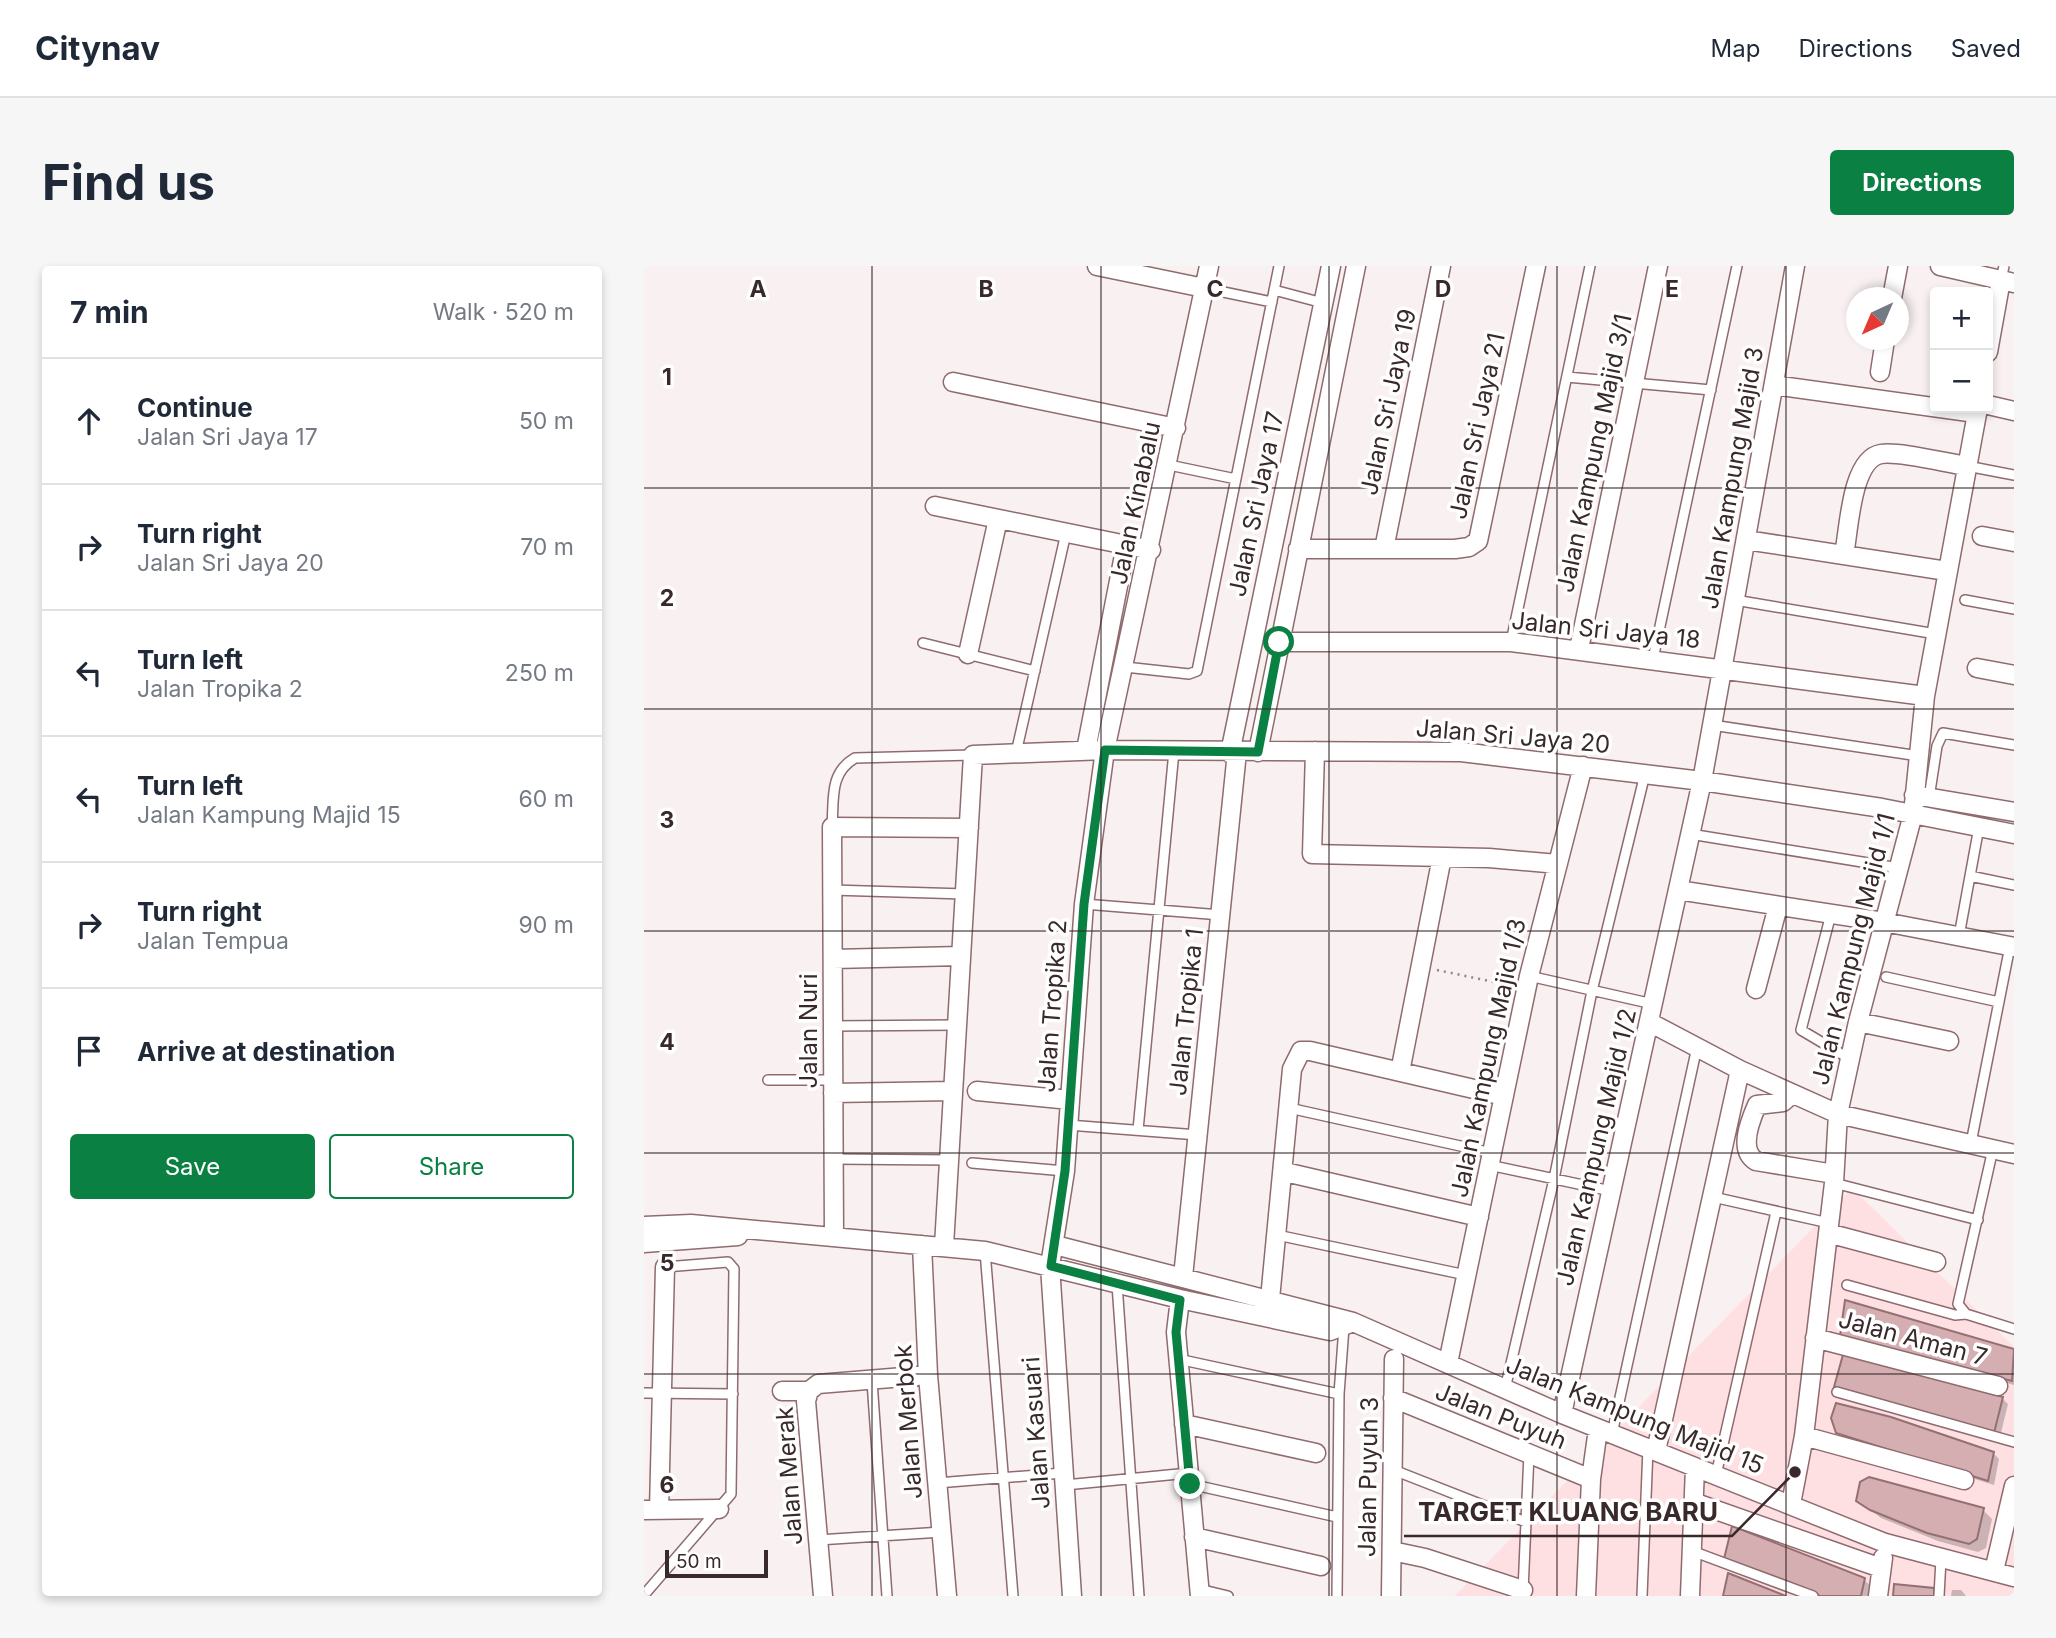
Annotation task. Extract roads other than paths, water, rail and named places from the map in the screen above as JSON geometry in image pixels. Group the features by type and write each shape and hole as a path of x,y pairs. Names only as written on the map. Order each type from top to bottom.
{"street":[{"path":"1097,266 1204,288"},
{"name":"Jalan Kinabalu","path":"1105,750 1151,550 1209,266"},
{"name":"Jalan Sri Jaya 17","path":"1233,752 1331,266"},
{"name":"Jalan Sri Jaya 17","path":"1258,752 1356,266"},
{"name":"Jalan Sri Jaya 19","path":"1384,549 1441,266"},
{"name":"Jalan Sri Jaya 21","path":"1298,550 1455,549 1469,547 1478,541 1536,266"},
{"name":"Jalan Kampung Majid 3/1","path":"1579,649 1658,266"},
{"name":"Jalan Kampung Majid 3","path":"1702,781 1795,266"},
{"path":"1894,287 1898,266"},
{"path":"1940,266 2006,276 1988,350"},
{"path":"1880,372 1883,350"},
{"path":"953,382 1176,428"},
{"path":"1774,385 1930,403"},
{"path":"1993,410 2014,411"},
{"name":"Jalan Kampung Majid 1/1","path":"1791,1504 1804,1436 1834,1179 1838,1114 1884,922 1901,868 1913,814 1922,796 1919,756 1925,696 1967,466 1980,413"},
{"path":"1844,555 1859,470 1869,458 1883,453 1967,466"},
{"path":"935,506 1151,550"},
{"path":"968,654 998,519"},
{"path":"1982,536 2014,542"},
{"path":"1746,540 1947,571"},
{"path":"1086,750 1126,545"},
{"name":"Jalan Sri Jaya 18","path":"1279,642 1511,642 1925,696"},
{"path":"1977,668 2014,675"},
{"name":"Jalan Sri Jaya 20","path":"973,755 1086,750 1461,752 1702,781 1913,814 2014,834"},
{"name":"Jalan Tropika 2","path":"1051,1266 1065,1171 1084,904 1105,750"},
{"path":"1315,751 1312,854 1489,858 1558,864"},
{"name":"Jalan Tropika 1","path":"1183,1277 1220,915 1233,752"},
{"path":"944,1246 973,755"},
{"name":"Jalan Kampung Majid 1/3","path":"1448,1363 1528,983 1583,766"},
{"name":"Jalan Kampung Majid 1/2","path":"1562,1414 1702,781"},
{"path":"1922,796 2014,812"},
{"path":"832,827 969,828"},
{"name":"Jalan Nuri","path":"832,827 834,1235"},
{"path":"1400,1072 1442,857"},
{"path":"1678,890 1884,922 2012,946"},
{"path":"1756,989 1779,906"},
{"path":"832,959 961,957"},
{"path":"1649,1022 1740,1070 1838,1114 2014,1154"},
{"path":"1858,1022 1949,1041"},
{"path":"1270,1299 1285,1172 1292,1069 1301,1051 1504,1096"},
{"path":"1652,1450 1713,1197 1740,1070"},
{"path":"833,1087 953,1091"},
{"path":"977,1091 1070,1100"},
{"path":"1792,1094 1783,1102 1757,1105 1746,1151 1749,1157 1756,1161 1834,1179"},
{"path":"1285,1172 1479,1217"},
{"path":"644,1226 691,1224 786,1233"},
{"path":"1828,1228 1936,1262"},
{"path":"644,1243 786,1233"},
{"name":"Jalan Kampung Majid 15","path":"786,1233 834,1235 985,1251 1180,1300 1330,1331 1348,1325"},
{"name":"Jalan Merbok","path":"922,1245 928,1375 947,1596"},
{"name":"Jalan Kampung Majid 15","path":"1055,1245 1270,1299 1348,1325 1448,1363 1562,1414 1885,1543 2014,1577"},
{"name":"Jalan Kasuari","path":"1051,1266 1072,1596"},
{"path":"665,1267 653,1393 651,1510 719,1508"},
{"path":"1180,1300 1176,1332 1199,1593"},
{"name":"Jalan Aman 7","path":"1815,1338 1998,1386"},
{"name":"Jalan Puyuh 3","path":"1391,1596 1390,1469 1394,1359"},
{"name":"Jalan Merak","path":"822,1596 806,1401 809,1391 818,1384 928,1375"},
{"path":"782,1391 809,1391"},
{"name":"Jalan Puyuh","path":"1393,1398 1591,1479"},
{"path":"1184,1424 1316,1453"},
{"path":"1586,1596 1591,1479 1605,1431"},
{"path":"1804,1436 1964,1480"},
{"path":"1690,1596 1695,1467"},
{"path":"1994,1572 2014,1486"},
{"path":"1693,1502 1881,1568"},
{"path":"1194,1537 1321,1566"},
{"path":"1878,1596 1885,1543"},
{"path":"1392,1551 1425,1558 1523,1593"}],"lane":[{"path":"1125,667 1189,674 1197,671 1279,266"},
{"path":"1511,642 1590,266"},
{"path":"1653,659 1737,266"},
{"path":"1204,288 1272,302"},
{"path":"1274,290 1323,303"},
{"path":"1567,377 1711,390"},
{"path":"1169,465 1236,478"},
{"path":"1967,466 2014,475"},
{"path":"1016,755 1066,533"},
{"path":"1735,600 1936,634"},
{"path":"1965,600 2014,609"},
{"path":"923,643 1035,671"},
{"path":"1712,725 1919,756"},
{"path":"1922,796 1942,733 2014,745"},
{"path":"1138,1130 1161,911 1174,751"},
{"path":"832,827 836,775 842,766 855,758 973,755"},
{"path":"1505,1389 1554,1179 1592,990 1645,774"},
{"path":"1959,936 1979,827"},
{"path":"1690,834 1901,868"},
{"path":"1970,876 2014,885"},
{"path":"832,890 965,894"},
{"path":"1084,904 1220,915"},
{"path":"1830,914 1801,1030 1850,1059"},
{"path":"1971,1143 2012,946"},
{"path":"1886,977 1999,1002"},
{"path":"1528,983 1592,990 1653,1004"},
{"path":"833,1026 957,1025"},
{"path":"1605,1431 1697,1047"},
{"path":"768,1080 833,1087"},
{"path":"1289,1108 1491,1159 1554,1179 1611,1191"},
{"path":"1068,1125 1198,1135"},
{"path":"1966,1314 1959,1308 1959,1297 1993,1149"},
{"path":"833,1159 949,1160"},
{"path":"972,1163 1065,1171"},
{"path":"1834,1179 1978,1220"},
{"path":"1713,1197 1828,1228"},
{"path":"1716,1475 1776,1212"},
{"path":"1277,1235 1466,1275"},
{"path":"985,1251 1013,1596"},
{"path":"644,1595 731,1494 734,1269 728,1262 665,1267"},
{"path":"1117,1283 1139,1596"},
{"path":"1847,1285 1955,1315 1966,1314 2014,1329"},
{"path":"1337,1596 1339,1394 1348,1325"},
{"path":"1178,1359 1339,1394"},
{"path":"872,1381 887,1596"},
{"path":"1837,1392 2014,1443"},
{"path":"653,1393 733,1394"},
{"path":"1642,1596 1652,1450"},
{"path":"1523,1593 1529,1453"},
{"path":"1390,1469 1526,1521"},
{"path":"937,1483 1003,1478 1189,1479 1337,1517"},
{"path":"818,1540 942,1532"},
{"path":"1692,1551 1813,1596"},
{"path":"1939,1596 1941,1559"},
{"path":"1199,1593 1228,1596"}],"place":[{"name":"TARGET KLUANG BARU","path":"1795,1472"}]}
